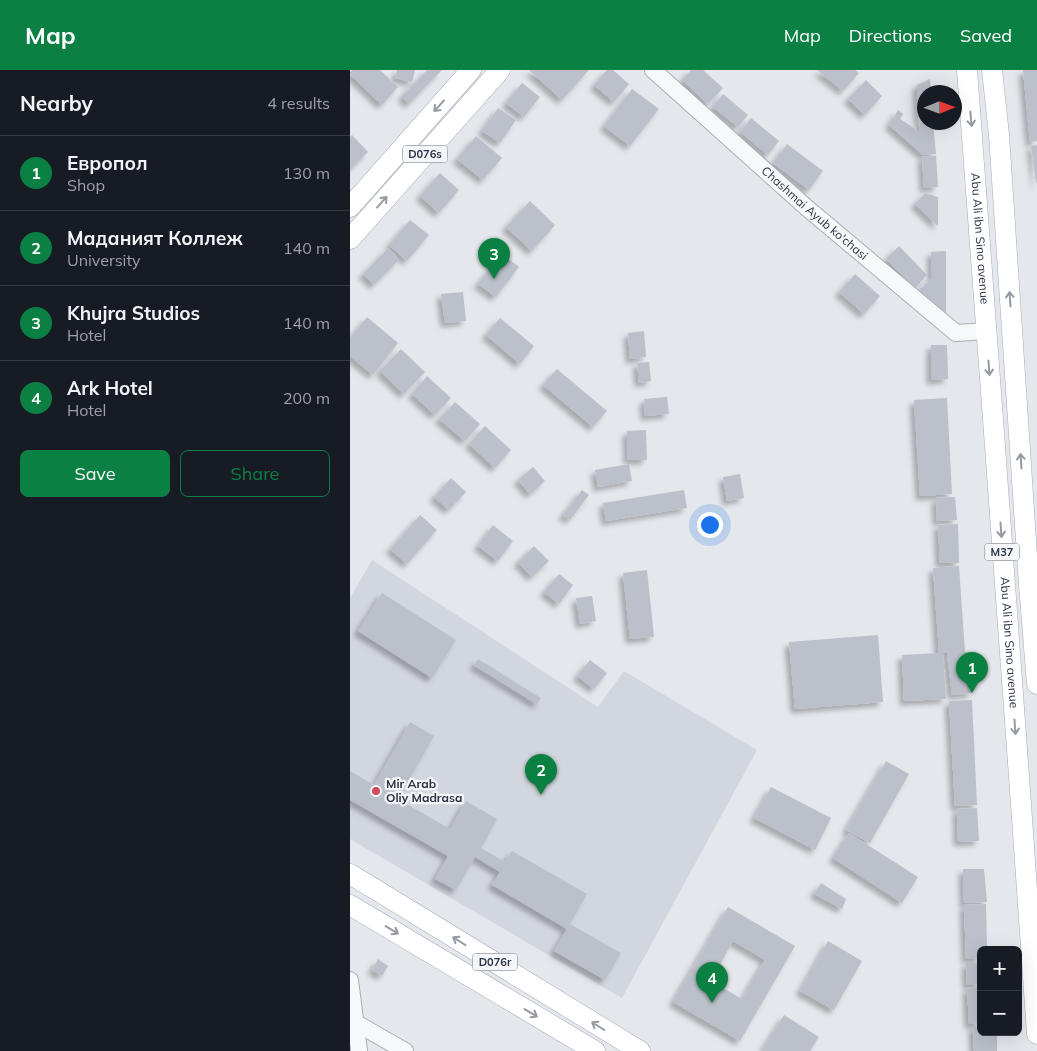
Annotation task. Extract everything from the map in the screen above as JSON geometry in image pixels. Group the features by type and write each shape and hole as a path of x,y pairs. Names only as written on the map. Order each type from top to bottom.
{"main road":[{"name":"D076s","path":"350,207 471,70"},
{"name":"D076s","path":"350,238 500,70"},
{"name":"Abu Ali ibn Sino avenue","path":"967,70 1037,1034"},
{"name":"Abu Ali ibn Sino avenue","path":"992,70 999,135 1037,684"},
{"name":"D076r","path":"350,874 640,1051"},
{"name":"D076r","path":"353,911 594,1051"}],"street":[{"name":"Chashmai Ayub ko'chasi","path":"653,70 807,208 956,333 987,331"},
{"path":"350,980 360,1051"},
{"path":"356,1023 405,1051"}],"shaded area":[{"path":"372,560 598,707 624,671 757,750 622,998 350,839 350,598"}],"building":[{"path":"352,70 380,70 398,87 382,105 350,74"},
{"path":"397,70 415,70 412,82 395,78"},
{"path":"427,70 442,70 409,104 402,96"},
{"path":"529,70 589,70 562,100"},
{"path":"607,70 613,70 629,84 614,102 594,85"},
{"path":"691,70 703,70 723,88 708,104 682,80"},
{"path":"817,70 855,70 859,73 843,91"},
{"path":"1023,70 1037,70 1037,141 1030,142"},
{"path":"930,79 930,85 917,85"},
{"path":"866,80 882,96 865,115 848,99"},
{"path":"522,83 540,97 524,117 506,103"},
{"path":"632,89 659,109 630,146 604,126"},
{"path":"723,94 748,115 738,127 713,107"},
{"path":"498,108 516,120 500,143 482,131"},
{"path":"898,110 903,114 900,119 920,132 920,130 934,130 936,154 923,155 889,125"},
{"path":"751,118 779,141 768,155 740,132"},
{"path":"352,135 368,152 350,170 350,137"},
{"path":"476,136 502,158 483,180 457,159"},
{"path":"787,144 823,171 809,190 773,163"},
{"path":"1037,145 1037,183 1036,183 1031,146"},
{"path":"936,156 938,187 924,188 922,157"},
{"path":"440,173 459,190 439,213 420,196"},
{"path":"925,193 938,197 938,226 915,204"},
{"path":"530,201 555,225 532,251 506,227"},
{"path":"410,220 429,235 407,261 389,245"},
{"path":"899,246 927,275 915,288 886,259"},
{"path":"388,248 399,260 374,285 363,274"},
{"path":"946,251 946,314 919,290 932,278 931,252"},
{"path":"502,254 519,267 496,297 478,284"},
{"path":"855,274 880,296 864,314 839,292"},
{"path":"463,292 466,321 445,323 441,294"},
{"path":"367,317 398,343 373,375 350,356 350,338"},
{"path":"500,318 534,346 520,364 486,335"},
{"path":"644,331 646,357 630,359 628,333"},
{"path":"931,345 947,345 948,379 931,380"},
{"path":"401,349 425,372 404,394 380,371"},
{"path":"649,362 651,381 639,383 637,363"},
{"path":"557,369 607,411 593,427 543,385"},
{"path":"427,376 451,398 435,415 412,394"},
{"path":"667,397 669,414 645,416 644,399"},
{"path":"947,398 952,494 920,496 914,400"},
{"path":"455,402 480,424 465,441 439,419"},
{"path":"485,426 511,450 495,468 469,444"},
{"path":"646,430 647,460 628,460 627,431"},
{"path":"629,464 632,481 598,487 595,470"},
{"path":"533,467 545,481 530,494 518,480"},
{"path":"740,474 744,498 727,501 723,477"},
{"path":"451,478 466,492 449,510 434,497"},
{"path":"582,490 589,495 570,520 563,515"},
{"path":"684,490 687,508 606,521 603,503"},
{"path":"955,497 957,520 937,521 936,498"},
{"path":"420,515 437,530 407,564 390,549"},
{"path":"958,524 959,563 940,563 938,525"},
{"path":"493,525 513,541 498,561 478,546"},
{"path":"534,546 549,561 532,577 518,562"},
{"path":"959,566 965,652 967,652 972,693 952,695 947,654 955,653 943,653 946,699 904,701 902,655 939,653 933,568"},
{"path":"647,570 654,637 630,639 623,573"},
{"path":"559,574 573,585 559,604 544,592"},
{"path":"382,593 456,640 432,678 358,631"},
{"path":"592,596 596,621 580,624 576,598"},
{"path":"878,635 883,702 795,709 789,642"},
{"path":"478,659 541,698 537,704 474,665"},
{"path":"590,660 607,673 594,689 577,676"},
{"path":"972,700 977,805 955,806 949,701"},
{"path":"410,722 434,736 398,799 450,829 466,801 497,819 481,848 505,862 512,851 587,894 570,924 621,953 605,980 554,951 567,929 492,885 500,872 475,857 456,890 435,879 448,856 350,800 350,771 374,785"},
{"path":"886,761 909,774 870,843 846,830"},
{"path":"771,787 831,818 815,850 754,818"},
{"path":"977,808 979,841 958,842 957,809"},
{"path":"849,833 918,877 902,903 833,858"},
{"path":"963,869 984,869 987,902 964,903"},
{"path":"821,883 846,899 842,909 814,894"},
{"path":"986,904 987,946 977,946 977,958 966,959 964,905"},
{"path":"728,907 795,946 740,1041 673,1002","holes":["733,941 765,960 742,999 711,981"]},
{"path":"828,941 862,961 834,1010 800,991"},
{"path":"378,959 388,966 382,976 372,970"},
{"path":"966,963 977,963 977,984 967,985"},
{"path":"977,987 977,1023 969,1024 967,988"},
{"path":"784,1015 819,1037 810,1051 762,1051"},
{"path":"973,1026 977,1026 977,1036 997,1036 997,1051 974,1051"}],"place":[{"name":"Khujra Studios","path":"494,279"},
{"name":"Европол","path":"972,693"},
{"name":"Mir Arab Oliy Madrasa","path":"376,791"},
{"name":"Маданият Коллеж","path":"541,795"},
{"name":"Ark Hotel","path":"712,1003"}]}
